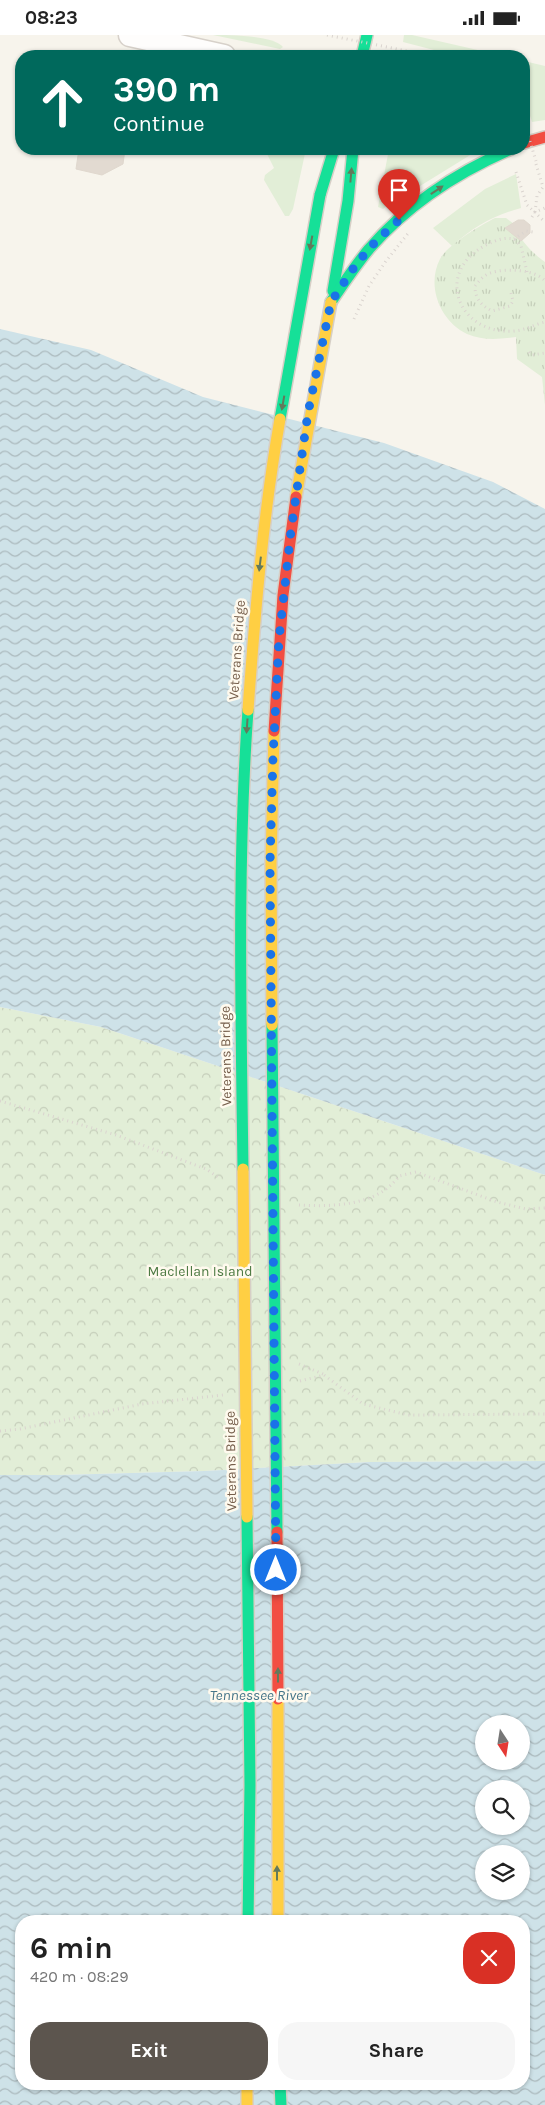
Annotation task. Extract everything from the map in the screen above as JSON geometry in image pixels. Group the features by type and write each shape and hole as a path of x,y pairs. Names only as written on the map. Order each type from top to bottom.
{"main road":[{"path":"363,50 367,35"},
{"path":"530,141 545,137"},
{"name":"Veterans Bridge","path":"248,1915 250,1785 240,953 243,782 254,621 273,459 320,195 332,155"},
{"path":"278,1915 278,1640 270,864 273,757 278,654 291,531 308,413 331,302 348,201 352,155"},
{"path":"331,302 357,263 376,241 399,220 457,177 495,155"},
{"path":"247,2090 247,2105"},
{"path":"280,2090 281,2105"}],"street":[{"path":"130,35 197,50"}],"path":[{"path":"327,35 402,50"},
{"path":"530,142 544,187 537,196 535,212 532,217"},
{"path":"515,169 527,205 545,222"},
{"path":"535,212 545,208"},
{"path":"352,327 369,286 410,231"},
{"path":"533,232 526,231 514,239 498,239 467,258 457,275 457,297 464,310 476,321 493,328 516,331 545,322"},
{"path":"514,239 521,246 527,272"},
{"path":"511,293 513,301 510,306 492,311 482,305 475,295 475,286 488,273 527,272 545,281"},
{"path":"529,352 535,355 545,353"},
{"path":"0,1101 116,1135 206,1169 221,1179"},
{"path":"290,1204 316,1206 352,1204 392,1186 399,1176 416,1173 497,1202 526,1209 545,1208"},
{"path":"291,1360 324,1375"}],"green space":[{"path":"213,35 261,38 278,43 283,47 280,49"},
{"path":"404,35 412,35 478,50 434,50 403,42"},
{"path":"530,62 545,66 545,120 532,122 530,116"},
{"path":"268,155 305,155 293,209 289,216 285,216 264,180 265,175 274,168"},
{"path":"388,155 470,155 407,194 403,191 383,209 378,207"},
{"path":"516,174 521,208 484,223 452,246 433,228 485,189"},
{"path":"495,218 506,218 514,224 526,245 545,262 545,405 542,377 517,359 516,337 485,339 467,334 449,321 438,302 435,291 436,269 444,254 465,236"},
{"name":"Maclellan Island","path":"0,1007 101,1027 545,1175 545,1461 370,1462 204,1471 0,1475"}],"water":[{"path":"0,329 91,350 203,397 384,443 493,482 545,509 545,1175 101,1027 0,1007"},
{"name":"Tennessee River","path":"545,1461 545,2105 0,2105 0,1475 204,1471 370,1462"}],"building":[{"path":"78,155 124,155 123,164 102,175 76,169"},
{"path":"518,220 524,220 530,225 530,233 521,241 505,228"}],"traffic: fast":[{"path":"363,50 367,35"},
{"path":"320,195 332,155"},
{"path":"333,291 348,201 352,155"},
{"path":"331,302 369,249 400,218 434,191 498,155"},
{"path":"280,419 320,195"},
{"path":"243,1169 241,882 248,710"},
{"path":"272,1025 277,1532"},
{"path":"247,1517 250,1785 248,1915"},
{"path":"280,2090 281,2105"}],"traffic: slow":[{"path":"296,497 331,302"},
{"path":"248,710 264,528 280,419"},
{"path":"272,1025 271,864 274,731"},
{"path":"243,1169 247,1517"},
{"path":"278,1699 278,1915"},
{"path":"247,2090 247,2105"}],"traffic: jam":[{"path":"530,141 545,137"},
{"path":"274,731 283,595 296,497"},
{"path":"277,1532 278,1699"}],"route":[{"path":"276,1570 270,864 273,757 282,609 308,413 331,302 357,263 376,241 399,220"}]}
